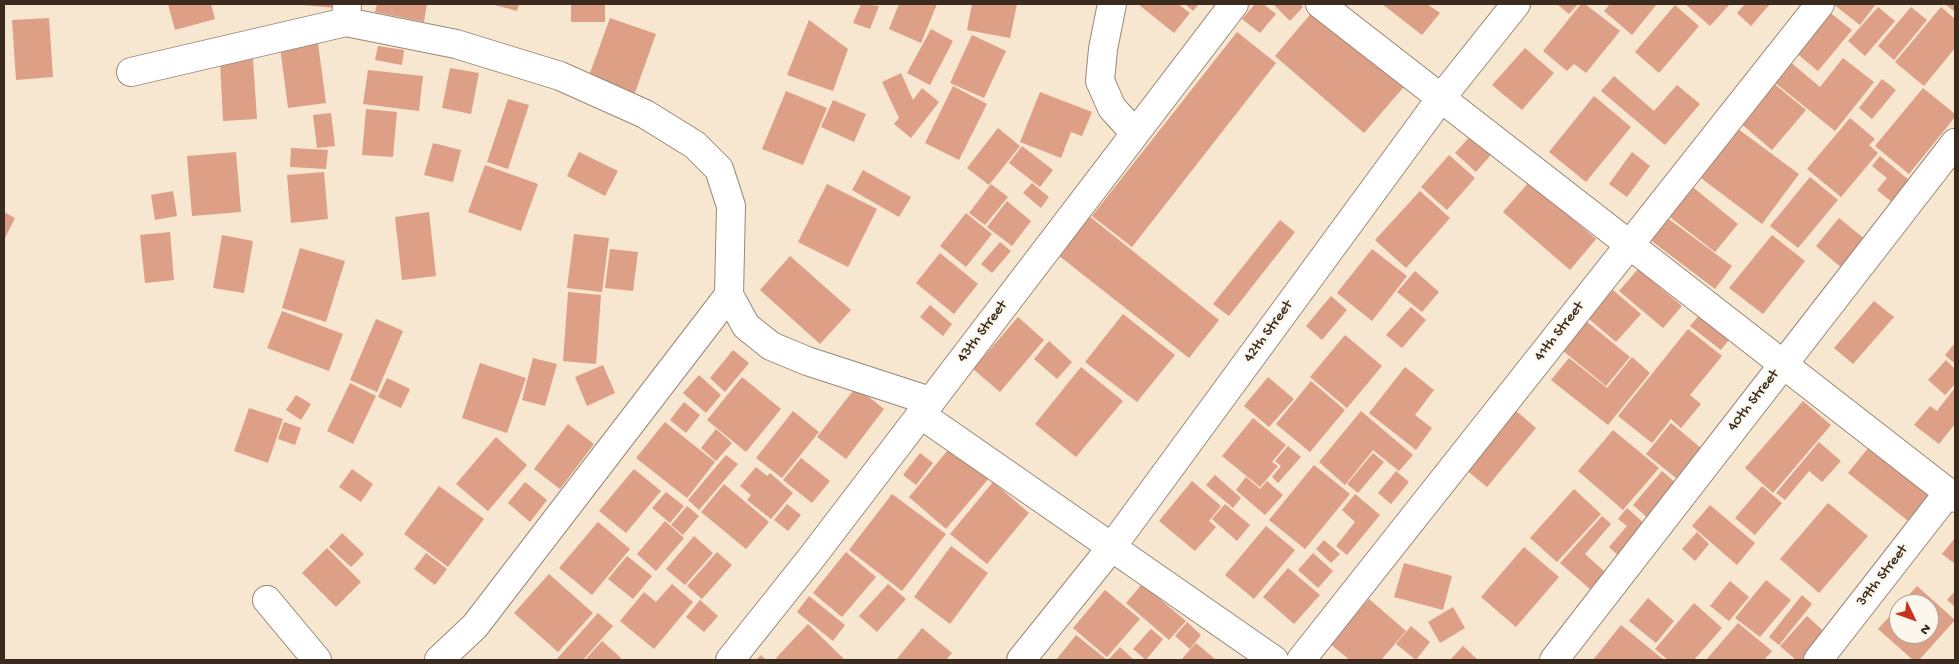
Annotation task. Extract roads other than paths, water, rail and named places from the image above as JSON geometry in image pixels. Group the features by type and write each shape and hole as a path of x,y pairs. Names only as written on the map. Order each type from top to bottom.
{"street":[{"path":"1112,4 1100,81 1112,108 1135,133"},
{"name":"43th Street","path":"730,660 1234,4"},
{"path":"1320,4 1951,495"},
{"name":"42th Street","path":"1021,660 1111,548 1441,98 1516,4"},
{"name":"41th Street","path":"1301,660 1820,4"},
{"path":"131,72 347,13 560,76 645,114 695,145 718,169 731,206 729,296 746,326 771,346 925,408 1111,548 1274,660"},
{"name":"40th Street","path":"1554,660 1955,143"},
{"path":"439,660 475,626 729,296"},
{"name":"39th Street","path":"1818,660 1951,495"},
{"path":"267,600 317,660"}]}
